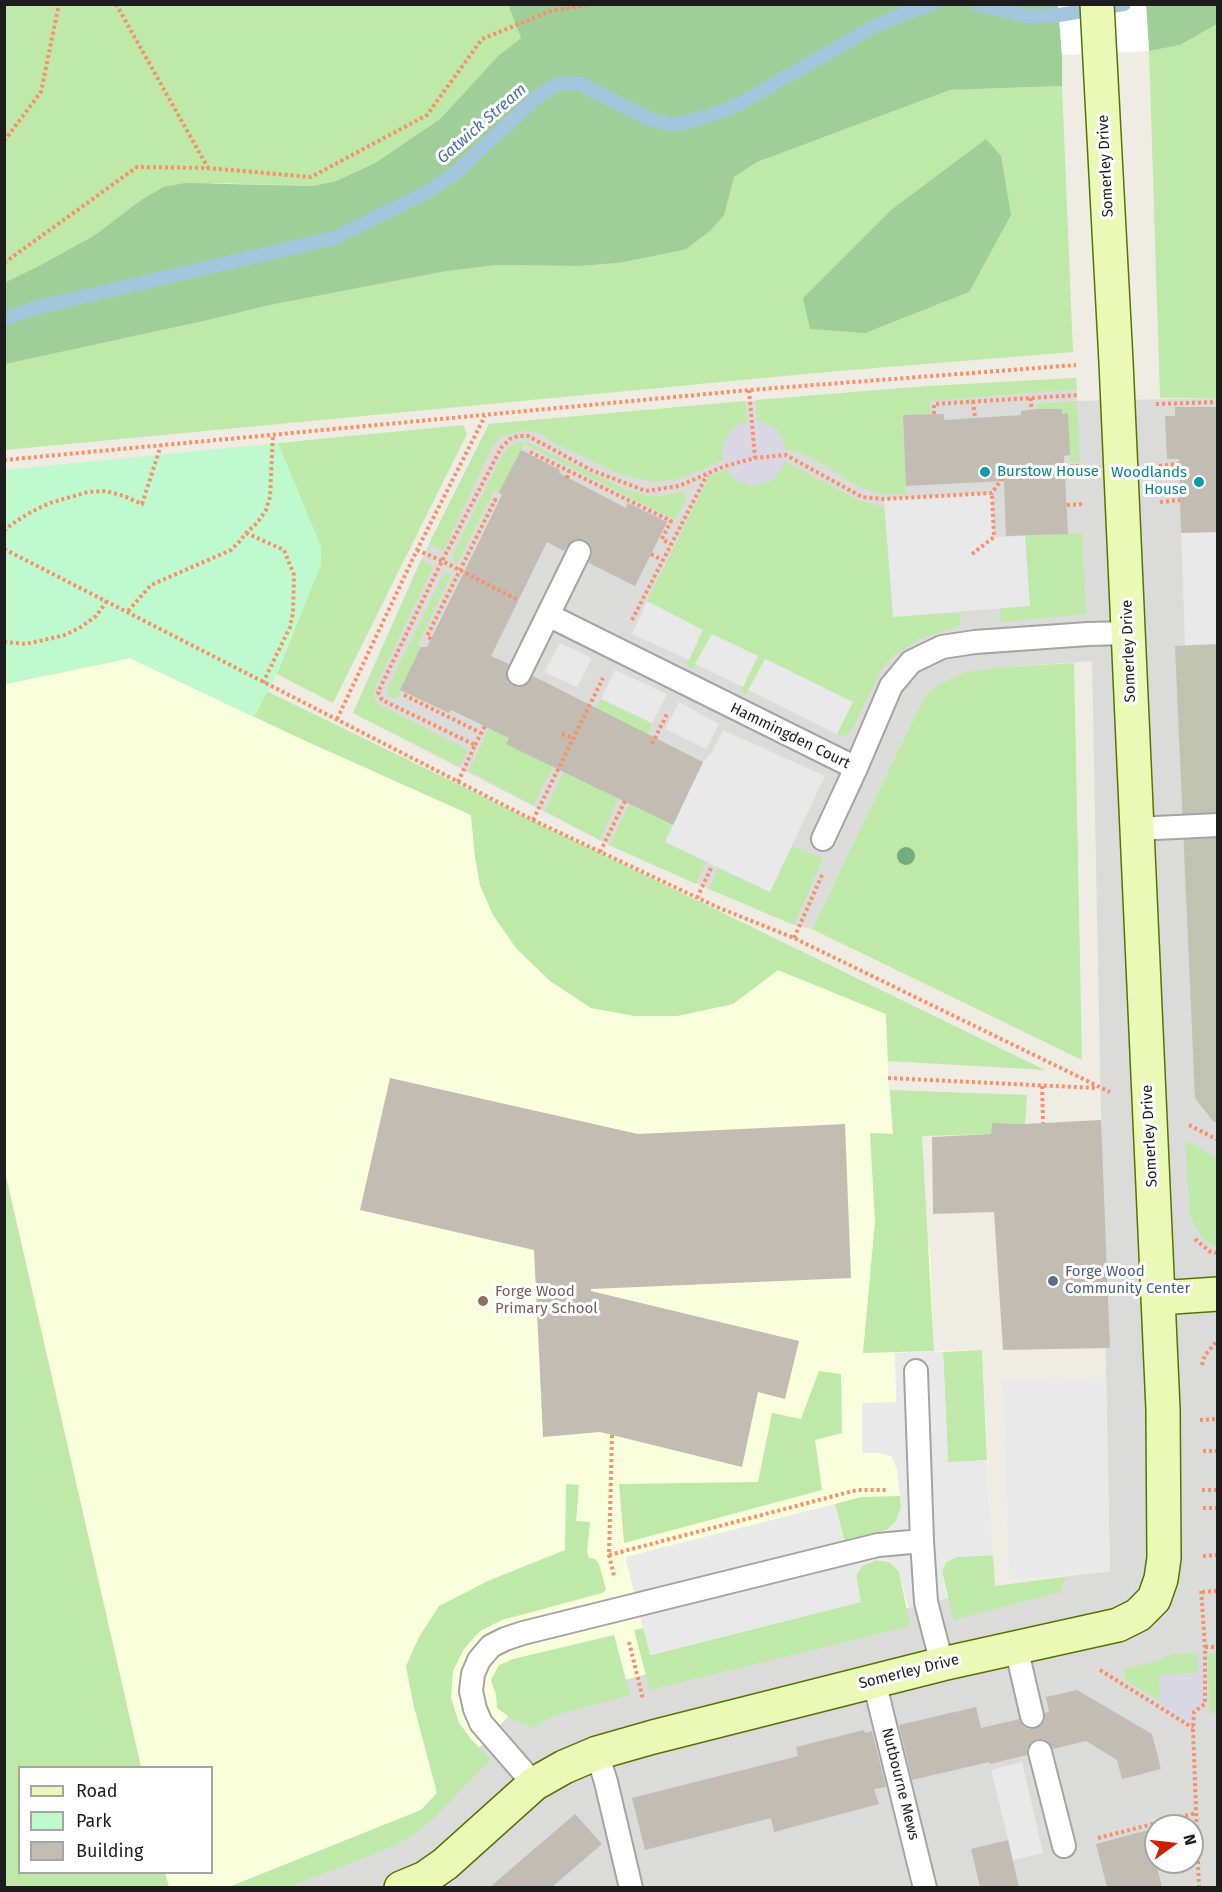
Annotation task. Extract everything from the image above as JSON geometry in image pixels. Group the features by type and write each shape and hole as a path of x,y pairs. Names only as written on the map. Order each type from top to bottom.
{"street":[{"name":"Somerley Drive","path":"418,1884 445,1864 534,1784 564,1767 597,1753 942,1664 1118,1625 1138,1615 1154,1599 1161,1579 1164,1558 1163,1409 1097,4"},
{"path":"1158,1298 1218,1294"}],"lane":[{"path":"519,674 579,552"},
{"name":"Hammingden Court","path":"548,615 856,768 891,686 911,662 942,647 975,642 1128,633"},
{"path":"823,839 856,768"},
{"path":"1135,829 1218,825"},
{"path":"916,1371 926,1602 942,1664"},
{"path":"534,1784 481,1723 475,1709 471,1692 473,1674 479,1660 491,1646 523,1633 867,1548 922,1541"},
{"path":"1016,1647 1032,1716"},
{"name":"Nutbourne Mews","path":"874,1681 925,1887"},
{"path":"1040,1752 1064,1846"},
{"path":"597,1753 631,1887"}],"path":[{"path":"4,141 41,92 59,4"},
{"path":"116,4 208,168"},
{"path":"4,263 137,167 208,168 311,177 427,115 482,39 551,11 592,4"},
{"path":"4,460 917,376 1116,387 1218,402"},
{"path":"934,414 934,404 1030,398 1116,387"},
{"path":"749,390 755,458"},
{"path":"1030,398 1032,410"},
{"path":"973,401 975,417"},
{"path":"337,719 417,550 485,416"},
{"path":"128,611 151,585 231,550 257,523 266,510 270,497 273,434"},
{"path":"475,745 382,700 378,692 442,561 501,448 510,439 528,436 591,470 646,491 679,486 725,466 755,458 786,455 862,496 884,499 992,493"},
{"path":"4,531 31,512 50,503 88,492 106,491 142,504 161,446"},
{"path":"530,452 671,521 662,539 670,544"},
{"path":"567,478 569,471"},
{"path":"533,820 670,544 708,474"},
{"path":"972,554 994,537 992,493 1003,477"},
{"path":"431,639 427,636 479,537 495,500 499,502"},
{"path":"246,533 284,550 294,575 293,613 290,627 263,683"},
{"path":"4,549 533,820 697,898 794,938 1100,1088 1148,1106"},
{"path":"417,550 548,615"},
{"path":"651,554 662,560"},
{"path":"4,642 26,644 65,635 96,616 107,601"},
{"path":"404,695 433,707 481,734"},
{"path":"458,782 484,726"},
{"path":"562,734 573,738"},
{"path":"600,852 624,801"},
{"path":"794,938 828,861 823,839"},
{"path":"697,898 712,866"},
{"path":"888,1078 1100,1088"},
{"path":"1042,1086 1043,1123"},
{"path":"1186,1124 1218,1140"},
{"path":"1198,1420 1218,1419"},
{"path":"1198,1451 1218,1451"},
{"path":"609,1555 857,1490 920,1490"},
{"path":"1198,1490 1218,1490"},
{"path":"1199,1508 1218,1508"},
{"path":"1201,1556 1218,1556"},
{"path":"1202,1592 1218,1591"},
{"path":"1199,1887 1194,1712 1205,1704 1205,1647 1218,1647"},
{"path":"1099,1670 1193,1729"},
{"path":"1064,1846 1196,1813"}],"shaded area":[{"path":"1076,378 1077,401 1217,398 1217,1887 229,1888 421,1810 516,1707 994,1586 1110,1571 1092,661 1005,667 924,697 812,929 794,925 609,845 353,713 421,560 489,424 900,388"},
{"path":"754,421 772,427 780,435 786,453 780,471 772,479 754,485 736,479 728,471 722,453 728,435 736,427"},
{"path":"992,493 994,537 1025,536 1030,606 893,617 884,499"},
{"path":"1217,532 1217,644 1185,645 1181,533"},
{"path":"647,601 703,630 689,660 632,634"},
{"path":"712,634 758,656 743,687 695,664"},
{"path":"560,643 592,658 577,687 544,672"},
{"path":"1217,644 1217,1123 1195,1098 1175,646"},
{"name":"Forge Wood Primary School","path":"130,658 297,737 471,815 480,885 493,915 516,948 550,981 635,1016 677,1016 733,1004 778,970 886,1014 893,1134 930,1251 934,1351 982,1350 994,1586 517,1707 421,1810 229,1887 169,1887 165,1874 213,1874 213,1766 141,1766 5,1172 4,684"},
{"path":"765,659 853,702 837,734 748,690"},
{"path":"615,670 667,694 652,723 601,699"},
{"path":"679,702 719,724 706,749 665,729"},
{"path":"723,730 825,776 770,892 665,842 703,762 712,752"},
{"path":"943,1352 948,1462 987,1460 993,1555 957,1557 946,1562 942,1571 947,1598 908,1608 899,1571 889,1562 876,1560 862,1566 856,1575 861,1602 650,1655 625,1557 835,1504 844,1540 887,1530 896,1521 901,1508 897,1469 891,1456 862,1453 862,1403 896,1402 895,1353"},
{"path":"1105,1377 1110,1572 1009,1579 1003,1380"},
{"path":"1204,1652 1205,1704 1194,1712 1193,1729 1161,1707 1159,1675 1197,1673 1197,1653"},
{"path":"1022,1762 1043,1853 1013,1860 991,1770"}],"green space":[{"path":"4,5 510,5 521,38 498,56 440,119 375,163 336,181 313,186 216,183 141,200 95,235 5,283"},
{"path":"510,5 1058,5 1062,86 950,90 757,162 734,177 724,215 710,231 686,249 619,263 579,266 497,265 447,271 270,305 5,364 4,283 95,235 141,200 164,187 185,183 313,186 336,181 375,163 440,119 498,56 521,38"},
{"path":"1146,5 1217,5 1217,24 1180,45 1149,51"},
{"path":"1217,24 1217,398 1160,398 1149,51 1180,45"},
{"path":"1062,86 1073,352 827,372 5,450 4,364 270,305 447,271 497,265 579,266 619,263 669,253 686,248 728,195 734,177 756,162 950,90"},
{"path":"986,139 1001,156 1011,215 969,292 865,333 810,329 803,298 891,210"},
{"path":"1076,378 1077,389 930,401 931,414 903,415 906,494 879,494 856,485 802,453 785,449 784,444 762,423 757,422 756,400 929,386"},
{"path":"745,401 747,422 742,424 722,457 723,460 682,478 656,482 620,474 556,444 537,432 522,431 499,437 492,447 443,551 429,544 489,424"},
{"path":"1077,401 1080,462 1070,462 1068,413 1062,414 1062,409 1037,409 1037,404"},
{"path":"463,425 467,434 333,703 277,674 300,615 272,518 278,443"},
{"path":"517,442 530,443 624,489 648,496 663,496 684,491 686,500 675,520 524,444 499,492 494,490 457,564 453,560 453,554 504,452"},
{"path":"278,443 321,546 321,565 277,674 254,717 130,658 5,684 5,470"},
{"path":"784,461 858,500 884,507 893,617 960,613 961,625 919,639 892,657 881,670 852,729 848,734 842,736 837,734 852,702 766,659 746,694 741,691 757,656 712,634 693,669 686,664 703,630 647,601 709,477 727,469 731,475 783,466"},
{"path":"1082,533 1086,614 1001,622 1000,608 1030,606 1025,536"},
{"path":"421,560 433,566 376,685 375,700 380,705 468,750 460,767 353,713"},
{"path":"447,573 451,575 418,644 421,647 397,698 393,698 387,692 389,685 443,575"},
{"path":"108,614 1045,1070 888,1061 886,1014 778,970 733,1004 677,1016 635,1016 591,1008 550,981 516,948 493,915 480,885 471,815 297,737 130,658 5,684 4,648"},
{"path":"1074,663 1082,1060 812,929 924,697 938,685 965,672"},
{"path":"601,699 652,723 645,740 596,709"},
{"path":"489,728 566,741 533,805 469,771"},
{"path":"564,771 618,798 600,840 545,811"},
{"path":"630,803 673,826 666,842 706,862 696,884 609,845"},
{"path":"792,846 823,858 794,925 709,889 718,868 770,892"},
{"path":"890,1090 1027,1095 1025,1124 993,1123 991,1134 922,1136 934,1351 863,1353 875,1222 870,1133 893,1134"},
{"path":"1185,1141 1217,1158 1217,1247 1205,1240 1190,1214"},
{"path":"5,1172 141,1766 18,1766 18,1874 165,1874 169,1887 5,1887"},
{"path":"982,1350 987,1460 948,1463 943,1352"},
{"path":"819,1371 841,1374 842,1433 815,1440 822,1490 624,1543 619,1484 758,1482 772,1413 801,1419"},
{"path":"566,1484 579,1485 576,1521 590,1522 587,1552 589,1558 595,1559 599,1564 606,1590 502,1620 480,1631 464,1649 453,1671 451,1698 459,1723 491,1759 435,1817 416,1833 394,1846 289,1887 229,1887 421,1810 437,1793 413,1703 406,1666 419,1637 439,1606 490,1580 565,1550"},
{"path":"900,1496 901,1508 896,1521 887,1530 844,1540 835,1504 861,1497"},
{"path":"993,1555 995,1586 1066,1577 1060,1592 953,1620 942,1571 946,1562 957,1557"},
{"path":"876,1560 889,1562 899,1571 910,1626 650,1690 634,1630 643,1628 651,1655 860,1602 856,1575 862,1566"},
{"path":"614,1635 630,1695 556,1715 535,1728 514,1720 497,1708 496,1694 491,1680 499,1665 513,1659"},
{"path":"1197,1653 1197,1673 1159,1675 1160,1701 1124,1679 1125,1669 1172,1654"},
{"path":"1217,1653 1217,1713 1210,1713 1207,1654"}],"pier":[{"path":"1058,5 1146,5 1149,51 1062,55"}],"building":[{"name":"Woodlands House","path":"1175,407 1218,407 1218,532 1181,533 1179,459 1167,459 1165,416 1175,416"},
{"name":"Burstow House","path":"1062,409 1062,414 1068,413 1070,455 1064,456 1068,534 1006,536 1004,481 906,486 903,415 944,414 944,420 1021,415 1021,411"},
{"path":"521,450 626,508 628,503 667,522 635,586 589,563 592,551 585,540 572,541 564,551 547,542 491,656 509,664 506,675 508,682 513,686 526,685 533,676 703,762 673,825 506,744 509,738 451,710 449,713 400,690 421,647 427,647 502,495 499,492"},
{"path":"390,1078 638,1134 845,1124 851,1278 591,1289 591,1291 799,1341 785,1399 758,1392 742,1467 600,1432 543,1437 534,1250 360,1210"},
{"name":"Forge Wood Community Center","path":"1101,1120 1110,1348 1003,1350 994,1212 933,1214 932,1137 991,1134 992,1123 1025,1124"},
{"path":"1077,1690 1152,1734 1161,1769 1122,1779 1117,1760 1086,1741 1053,1749 1049,1742 1037,1739 1030,1743 1027,1755 912,1780 899,1725 976,1707 981,1728 1019,1719 1023,1726 1034,1729 1042,1725 1045,1713 1049,1712 1046,1697"},
{"path":"864,1730 865,1733 872,1731 886,1787 874,1789 879,1804 774,1832 771,1818 645,1850 632,1798 798,1756 796,1747"},
{"path":"575,1814 602,1844 552,1887 490,1887"},
{"path":"1144,1831 1144,1874 1159,1874 1162,1887 1107,1887 1096,1844"},
{"path":"1008,1840 1019,1887 980,1887 971,1849"}],"waterway":[{"name":"Gatwick Stream","path":"4,319 35,308 334,238 427,192 454,174 537,97 556,85 581,84 649,119 670,124 683,123 741,103 873,27 932,4"},
{"name":"Gatwick Stream","path":"976,4 1026,16 1059,15 1124,4"}],"place":[{"name":"Burstow House","path":"985,472"},
{"name":"Woodlands House","path":"1199,482"},
{"name":"Forge Wood Community Center","path":"1053,1281"},
{"name":"Forge Wood Primary School","path":"483,1301"}]}
